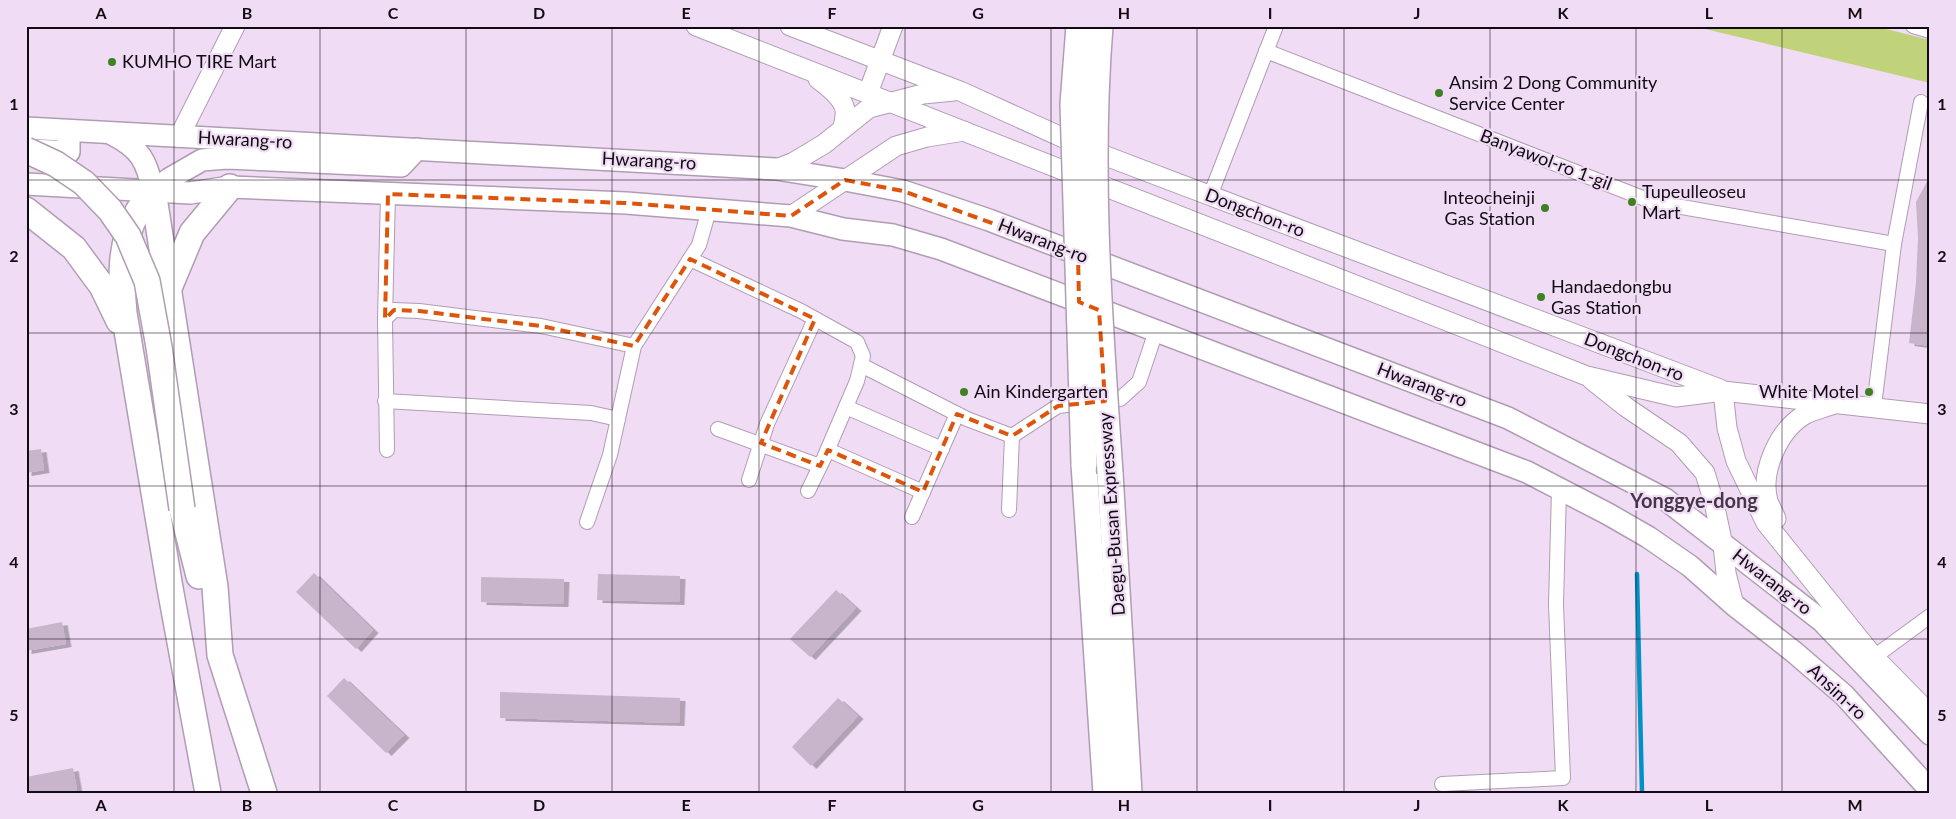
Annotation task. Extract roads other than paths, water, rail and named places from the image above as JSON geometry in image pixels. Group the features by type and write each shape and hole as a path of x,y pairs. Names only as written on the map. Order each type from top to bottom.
{"highway":[{"name":"Daegu-Busan Expressway","path":"1080,26 1073,104 1084,464 1106,793"},
{"name":"Daegu-Busan Expressway","path":"1100,26 1095,84 1097,277 1129,793"},
{"path":"26,150 56,164 84,183 110,210 128,236 147,281 160,347 182,509 220,655 264,793"},
{"path":"169,288 192,234 230,187"},
{"path":"153,191 215,587 220,655"},
{"path":"153,191 136,213 125,244 120,278 170,588 208,793"},
{"path":"26,210 74,248 102,286 129,340"},
{"path":"182,509 184,656"}],"main road":[{"path":"230,187 187,163 178,148 179,137 235,26"},
{"path":"696,26 888,102 965,130 1587,376 1676,396 1723,391 1839,402 1930,414"},
{"name":"Dongchon-ro","path":"790,26 960,91 1090,150 1723,391"},
{"path":"868,94 893,26"},
{"path":"805,69 829,87 841,101 845,109 844,127"},
{"path":"776,169 794,162 816,148 869,108 923,94 960,91"},
{"name":"Hwarang-ro","path":"26,128 776,169 903,192 989,220 1508,418 1665,499 1822,620 1930,734"},
{"path":"791,216 896,146 927,137 965,130"},
{"path":"26,150 69,152 69,139 64,131"},
{"path":"112,134 127,141 145,161 153,191"},
{"path":"153,191 169,179 202,160 227,158 401,166 417,149"},
{"path":"307,162 301,170 300,178 309,190"},
{"path":"26,184 190,193 230,187 626,203 791,216 843,228 893,235 941,249 1527,472 1648,537 1690,566 1734,605"},
{"path":"1587,376 1626,407 1679,443 1705,473 1724,545 1726,573 1734,605"},
{"path":"1723,391 1727,428 1736,461 1766,523 1874,656 1930,714"},
{"path":"1792,557 1768,500 1768,475 1773,451 1791,426 1805,415 1839,402"},
{"name":"Ansim-ro","path":"1734,605 1794,652 1844,695 1930,790"}],"street":[{"path":"1210,196 1276,26"},
{"path":"1913,26 1930,31"},
{"name":"Banyawol-ro 1-gil","path":"1266,51 1653,202 1894,244"},
{"path":"1874,406 1894,244 1921,102"},
{"path":"387,450 385,319 388,194"},
{"path":"587,522 610,454 634,346 699,244 710,210"},
{"path":"690,259 815,319 857,342 863,356 857,381 828,450 808,491"},
{"path":"385,319 394,310 419,311 541,326 634,346"},
{"path":"749,480 767,424 815,319"},
{"path":"1012,436 1058,406 1120,399 1139,382 1156,331"},
{"path":"861,365 957,414 1012,436"},
{"path":"386,401 591,413 618,419"},
{"path":"846,407 942,449"},
{"path":"912,517 957,414"},
{"path":"718,429 761,443 820,466"},
{"path":"1008,510 1012,436"},
{"path":"828,450 923,492"},
{"path":"1442,784 1563,778 1556,605 1559,489"},
{"path":"1874,656 1930,616"}],"waterway":[{"path":"1637,574 1642,793"}],"place":[{"name":"KUMHO TIRE Mart","path":"112,62"},
{"name":"Ansim 2 Dong Community Service Center","path":"1439,93"},
{"name":"Tupeulleoseu Mart","path":"1632,202"},
{"name":"Inteocheinji Gas Station","path":"1545,208"},
{"name":"Handaedongbu Gas Station","path":"1541,297"},
{"name":"Ain Kindergarten","path":"964,392"},
{"name":"White Motel","path":"1869,392"}],"district":[{"name":"Yonggye-dong","path":"1694,501"}]}
